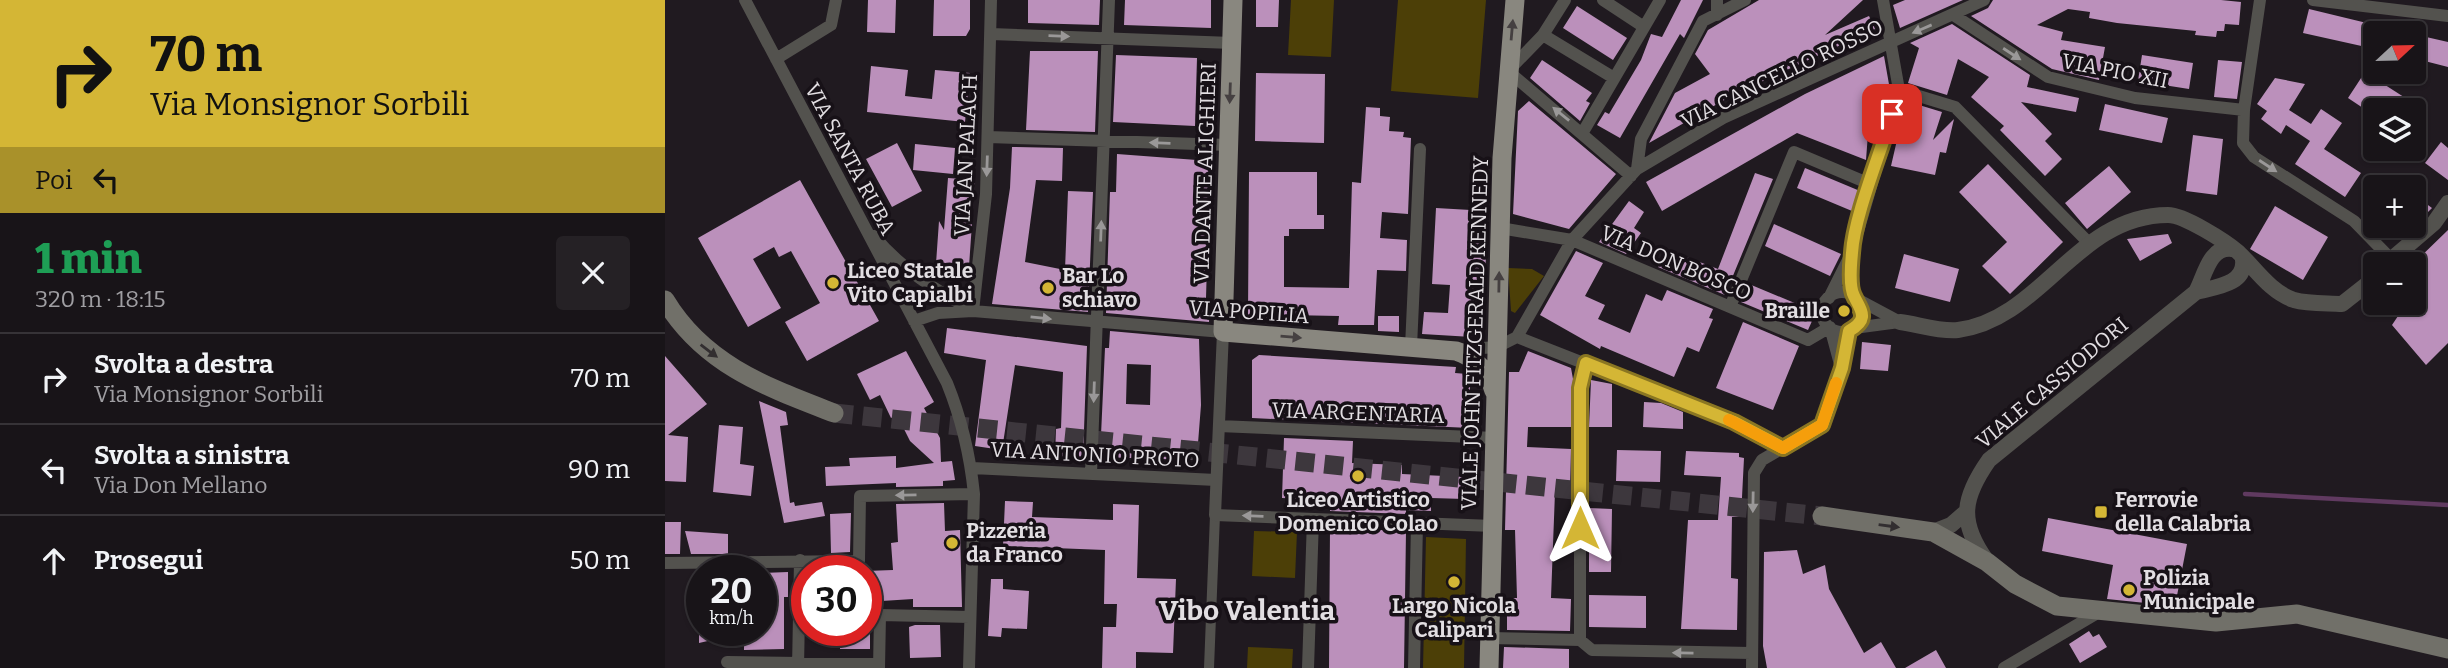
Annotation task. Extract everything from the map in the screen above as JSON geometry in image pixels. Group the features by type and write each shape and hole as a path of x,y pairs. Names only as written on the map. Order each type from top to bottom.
{"main road":[{"name":"VIA DANTE ALIGHIERI","path":"1223,332 1233,0"},
{"name":"VIALE JOHN FITZGERALD KENNEDY","path":"1489,668 1500,228 1508,71 1515,0"},
{"path":"665,300 681,327 706,350 749,378 834,413"},
{"name":"VIA POPILIA","path":"1223,332 1461,350"},
{"path":"1461,350 1483,370 1496,399"},
{"path":"1822,516 1933,532 1987,562 2015,584 2057,606 2216,622 2297,614 2448,649"}],"street":[{"name":"VIA SANTA RUBA","path":"745,0 959,412 975,494 969,668"},
{"path":"776,59 831,25 836,0"},
{"name":"VIA JAN PALACH","path":"973,312 986,194 991,0"},
{"path":"1091,474 1109,0"},
{"path":"1565,0 1543,35 1508,71 1634,172 1641,139 1703,22 1745,0"},
{"path":"1603,0 1644,27"},
{"path":"1583,132 1660,0"},
{"path":"1717,0 1717,15"},
{"path":"1842,368 1830,327 1822,313 1851,252 1899,90 1893,41 1883,0"},
{"name":"VIA CANCELLO ROSSO","path":"1572,240 1634,172 1723,118 1955,16 1984,0"},
{"path":"2260,0 2244,110 2243,143 2254,157 2354,221 2380,252"},
{"path":"2313,0 2448,16"},
{"name":"VIA PIO XII","path":"1955,16 2048,77 2135,99 2244,110"},
{"path":"991,34 1232,43"},
{"path":"1543,35 1614,78"},
{"path":"1899,90 1955,107 2089,243"},
{"path":"988,137 1229,145"},
{"path":"1411,347 1420,149"},
{"path":"1730,307 1794,152 1870,184"},
{"path":"2401,252 2434,223 2448,203"},
{"path":"1830,327 1839,332 1900,322 1957,330 2003,314 2041,286 2089,243 2133,219 2171,215 2198,227 2235,267 2294,300 2342,304 2363,287"},
{"path":"858,216 902,265 926,284 973,312"},
{"path":"2198,227 2214,277 2235,267"},
{"name":"VIA DON BOSCO","path":"1500,228 1572,240 1808,340 1830,327"},
{"path":"1461,350 1497,348 1517,337 1572,240"},
{"path":"2211,261 2221,249 2235,267"},
{"path":"1752,668 1754,473 1762,460 1822,425 1842,368 1851,330 1862,315 1855,298 1851,252"},
{"name":"VIALE CASSIODORI","path":"2196,292 2211,261"},
{"name":"VIALE CASSIODORI","path":"1966,512 1971,486 1989,460 2196,292 2235,267"},
{"path":"1829,298 1838,293 1855,298 1900,322"},
{"name":"VIA POPILIA","path":"914,321 938,313 973,312 1223,332"},
{"path":"1461,350 1489,335 1498,313"},
{"name":"VIA DANTE ALIGHIERI","path":"1215,515 1223,332"},
{"path":"1517,337 1734,422 1783,448"},
{"path":"1580,640 1580,388 1586,363"},
{"name":"VIA ARGENTARIA","path":"1219,426 1495,438"},
{"name":"VIA ANTONIO PROTO","path":"972,468 1216,480"},
{"path":"859,555 860,496 975,494"},
{"path":"1933,532 1951,525 1966,512 1974,543 1987,562"},
{"path":"1209,668 1215,515 1493,526"},
{"path":"1308,668 1313,519"},
{"path":"1413,668 1417,523"},
{"path":"665,563 791,560"},
{"path":"2004,668 2099,612"},
{"path":"727,662 879,666 880,615 970,617"},
{"path":"1490,638 1580,640 1592,650 1751,653"},
{"path":"799,646 799,665"}],"shaded area":[{"path":"1291,0 1334,0 1331,57 1288,55"},
{"path":"1398,0 1486,0 1478,98 1391,91"},
{"path":"1508,268 1532,269 1544,276 1515,313 1511,311"},
{"path":"1254,531 1297,532 1295,578 1252,576"},
{"path":"1426,537 1466,539 1464,668 1423,668"},
{"path":"1248,647 1293,649 1292,668 1247,668"}],"building":[{"path":"868,0 896,0 895,33 867,32"},
{"path":"934,0 970,0 970,29 966,36 933,36"},
{"path":"1028,0 1100,0 1099,25 1028,23"},
{"path":"1125,0 1211,0 1211,28 1124,25"},
{"path":"1256,0 1279,0 1278,27 1256,27"},
{"path":"1681,0 1703,0 1684,38 1680,34 1620,138 1597,125 1605,112 1609,114 1641,60 1651,34 1662,37"},
{"path":"1759,0 1863,0 1825,35 1869,16 1875,29 1733,95 1649,143 1675,93 1710,74 1695,54 1708,30"},
{"path":"1905,0 1963,0 1900,28 1893,5"},
{"path":"1993,0 2241,2 2239,25 2225,24 2224,31 2217,31 2216,37 2195,35 2196,31 2089,18 2090,12 2068,9 2037,25 2063,32 2061,40 2105,47 2099,80 2052,69 1971,16 1988,8"},
{"path":"1577,6 1627,38 1613,60 1563,28"},
{"path":"2309,9 2363,22 2363,46 2303,33"},
{"path":"1952,24 2030,75 2027,87 2079,98 2076,112 2021,102 2052,134 2045,141 2062,159 2045,176 2000,130 2004,126 1971,97 1989,77 1958,59 1947,95 1908,83 1919,48 1910,43"},
{"path":"2426,37 2448,42 2448,67 2426,61"},
{"path":"1030,51 1098,51 1095,132 1026,130"},
{"path":"1116,55 1197,58 1195,126 1113,122"},
{"path":"2142,55 2193,63 2189,89 2138,81"},
{"path":"1884,56 1890,90 1888,96 1870,107 1866,160 1797,133 1662,211 1646,182 1805,94"},
{"path":"1542,60 1592,93 1586,101 1590,103 1580,121 1530,78"},
{"path":"2218,60 2242,62 2237,99 2214,97"},
{"path":"871,66 908,70 905,96 932,99 935,70 970,73 965,122 867,112"},
{"path":"1256,73 1325,74 1324,143 1255,141"},
{"path":"2363,75 2363,84 2384,84 2405,98 2363,98 2363,108 2348,98"},
{"path":"2275,78 2305,84 2289,110 2311,124 2321,109 2342,123 2324,149 2361,173 2345,197 2295,164 2310,141 2286,125 2281,134 2261,119 2267,111 2257,104"},
{"path":"1529,101 1616,174 1569,229 1513,214 1518,111"},
{"path":"1906,101 1942,112 1933,140 1954,119 1946,153 1940,152 1935,175 1891,166"},
{"path":"2105,104 2168,118 2162,143 2099,130"},
{"path":"1366,107 1380,108 1380,116 1390,117 1389,131 1404,132 1403,137 1411,138 1408,214 1382,212 1380,238 1407,240 1406,271 1377,270 1374,325 1338,325 1339,316 1288,315 1288,321 1252,319 1248,315 1249,172 1317,172 1317,215 1324,215 1324,229 1289,229 1289,236 1284,236 1284,287 1349,288 1352,182 1361,183"},
{"path":"2193,135 2223,139 2217,195 2186,191"},
{"path":"2441,142 2448,148 2448,180 2425,163"},
{"path":"897,143 922,191 892,207 866,159"},
{"path":"915,144 955,148 953,174 913,170"},
{"path":"1012,147 1063,148 1062,181 1036,180 1025,262 1065,270 1068,191 1093,192 1088,312 992,304 1010,188"},
{"path":"1117,154 1210,161 1206,298 1210,298 1209,322 1106,313 1110,192 1116,192"},
{"path":"1988,164 2063,242 2010,294 1982,266 2007,242 1959,192"},
{"path":"2109,166 2131,192 2087,229 2065,203"},
{"path":"1805,168 1860,191 1852,211 1797,188"},
{"path":"1755,173 1773,179 1725,295 1658,267 1665,249 1718,269"},
{"path":"948,178 975,180 968,281 935,278 939,221 944,230"},
{"name":"Liceo Statale Vito Capialbi","path":"800,180 879,321 807,361 785,322 820,303 791,251 779,257 774,247 753,259 781,308 748,327 698,238"},
{"path":"1629,201 1644,212 1634,228 1641,233 1626,254 1599,242"},
{"path":"2426,204 2432,208 2426,214"},
{"path":"2275,206 2328,237 2303,280 2250,249"},
{"path":"1436,208 1488,211 1483,322 1481,331 1472,337 1422,334 1424,312 1448,313 1450,285 1432,284"},
{"path":"1774,224 1841,254 1830,276 1765,246"},
{"path":"2448,230 2448,343 2426,365 2392,325 2397,315 2426,315 2425,252"},
{"path":"2168,234 2172,243 2140,261 2127,239"},
{"path":"1576,251 1603,263 1585,296 1605,305 1598,319 1630,333 1646,294 1662,301 1667,290 1713,309 1709,318 1713,319 1699,352 1687,347 1674,377 1601,346 1600,349 1540,315"},
{"path":"1904,254 1959,269 1950,302 1895,288"},
{"path":"1749,284 1816,312 1808,330 1741,302"},
{"path":"1378,316 1399,316 1399,332 1378,331"},
{"path":"1743,322 1799,346 1773,410 1716,388"},
{"path":"947,328 1087,346 1083,458 1055,457 1056,429 1061,428 1063,372 1015,365 1002,450 975,446 986,360 944,353"},
{"path":"1110,331 1199,339 1201,405 1197,456 1192,460 1100,457 1105,348 1109,348","holes":["1127,364 1151,365 1150,405 1126,404"]},
{"path":"1862,342 1891,345 1888,371 1860,369"},
{"path":"906,351 934,402 924,408 940,438 941,462 952,461 955,480 943,481 943,486 896,487 896,483 826,486 825,467 850,466 849,458 896,456 896,468 934,463 910,441 897,415 891,418 880,395 870,400 857,374"},
{"path":"1528,351 1571,368 1573,379 1571,427 1528,427 1527,447 1571,449 1570,492 1555,492 1551,598 1571,599 1570,631 1507,630 1507,598 1517,598 1515,530 1505,530 1509,372 1519,372"},
{"path":"1259,355 1456,367 1455,373 1467,374 1470,384 1470,428 1252,418 1252,360"},
{"path":"665,356 707,404 668,435 688,437 686,482 665,481"},
{"path":"1591,380 1612,384 1612,427 1589,427"},
{"path":"759,401 786,412 788,425 780,426 790,503 794,502 795,506 822,502 825,516 784,523"},
{"path":"1644,402 1661,403 1683,412 1683,429 1643,427"},
{"path":"719,425 743,427 740,464 754,466 751,496 713,492"},
{"name":"Liceo Artistico Domenico Colao","path":"1284,438 1353,441 1352,463 1402,465 1402,474 1466,477 1465,499 1431,498 1431,511 1406,510 1406,514 1330,511 1330,507 1325,507 1326,500 1282,498"},
{"path":"1617,450 1661,451 1660,482 1616,481"},
{"path":"1686,451 1739,453 1739,457 1744,458 1741,517 1732,517 1731,578 1738,579 1737,630 1681,629 1688,520 1718,520 1721,477 1684,475"},
{"path":"1005,501 1033,502 1032,517 1113,520 1113,504 1139,505 1137,578 1176,579 1173,653 1136,652 1136,668 1102,668 1103,627 1116,627 1117,604 1104,604 1105,550 1003,546"},
{"path":"944,503 945,531 960,530 962,607 913,607 913,599 882,601 882,570 893,570 891,543 898,542 896,504"},
{"path":"1589,508 1612,509 1611,572 1589,572"},
{"path":"851,513 850,552 831,553 830,514"},
{"path":"2048,518 2187,544 2175,606 2107,599 2113,565 2042,551"},
{"path":"665,522 681,522 680,554 665,554"},
{"path":"1330,528 1406,531 1404,668 1329,668"},
{"path":"685,531 728,534 728,554 691,554"},
{"path":"1797,550 1803,574 1825,565 1829,589 1864,653 1881,642 1896,668 1767,668 1763,646 1764,552"},
{"path":"777,572 788,572 788,597 784,597 784,649 744,650 744,646 777,646"},
{"path":"991,579 1003,579 1003,589 1029,591 1027,629 1002,628 1001,637 988,636"},
{"path":"1589,595 1646,596 1646,628 1589,627"},
{"path":"940,625 941,657 910,658 909,627"},
{"path":"2089,631 2093,637 2099,634 2107,647 2080,663 2069,644"},
{"path":"840,646 870,646 870,649 840,649"},
{"path":"1504,647 1569,649 1569,668 1503,668"},
{"path":"1936,650 1946,668 1905,668"}],"waterway":[{"path":"2245,494 2448,505"}],"tunnel":[{"path":"834,413 1822,516"}],"slow traffic":[{"path":"1729,420 1783,448 1822,425 1836,383"}],"place":[{"name":"Liceo Statale Vito Capialbi","path":"833,283"},
{"name":"Bar Lo schiavo","path":"1048,288"},
{"name":"Braille","path":"1844,311"},
{"name":"Liceo Artistico Domenico Colao","path":"1358,476"},
{"name":"Ferrovie della Calabria","path":"2101,512"},
{"name":"Pizzeria da Franco","path":"952,543"},
{"name":"Largo Nicola Calipari","path":"1454,582"},
{"name":"Polizia Municipale","path":"2129,590"}],"district":[{"name":"Vibo Valentia","path":"1247,610"}],"route":[{"path":"1580,528 1580,388 1586,363 1734,422 1783,448 1822,425 1842,368 1849,331 1861,320 1860,304 1853,296 1851,252 1892,114"}]}
